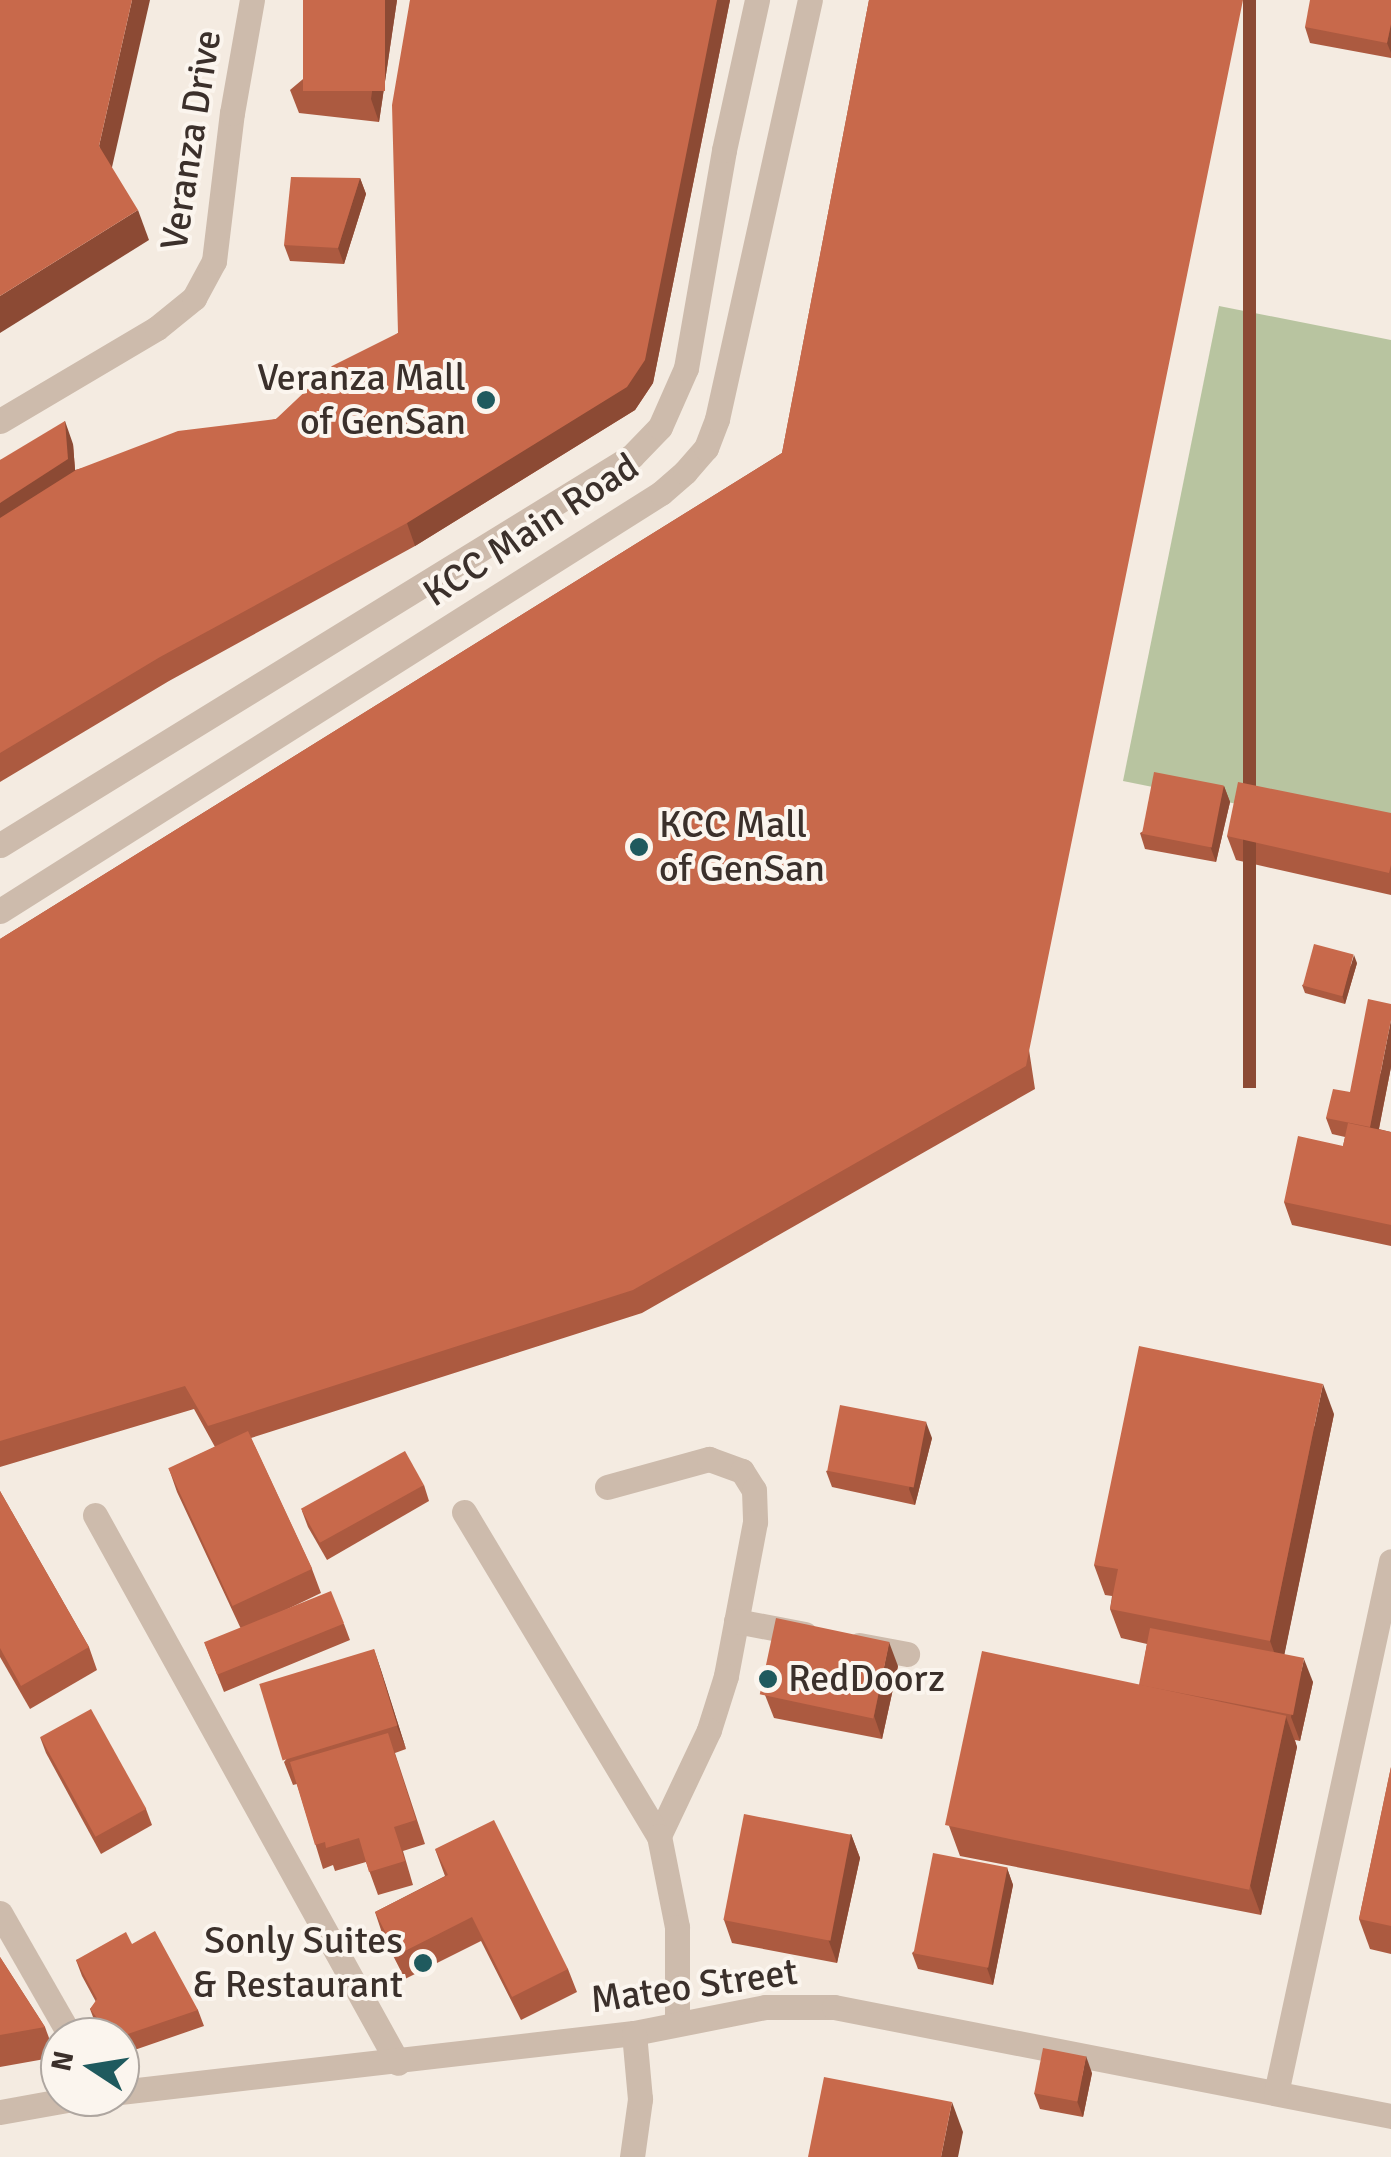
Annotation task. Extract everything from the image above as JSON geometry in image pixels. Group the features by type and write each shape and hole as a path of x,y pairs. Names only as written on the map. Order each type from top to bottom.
{"street":[{"name":"Veranza Drive","path":"0,422 157,328 194,298 214,261 236,79 252,0"},
{"name":"KCC Main Road","path":"0,845 632,456 660,427 686,368 724,150 756,0"},
{"name":"KCC Main Road","path":"0,911 660,494 685,472 706,448 717,419 810,0"},
{"path":"607,1487 708,1459 742,1471 754,1490 755,1522 709,1730 659,1836"},
{"path":"464,1512 659,1836 677,1927 677,2022"},
{"path":"95,1515 398,2063"},
{"path":"1276,2092 1391,1561"},
{"path":"736,1621 906,1654"},
{"path":"0,1913 60,2017"},
{"name":"Mateo Street","path":"140,2090 398,2063 634,2032 765,2007 834,2007 1391,2116"},
{"path":"632,2157 640,2100 634,2032"},
{"path":"0,2112 40,2105"}],"green space":[{"path":"1219,306 1391,340 1391,835 1123,781"}],"building":[{"path":"0,0 132,0 99,146 138,210 0,296"},
{"path":"303,0 385,0 385,91 303,91"},
{"name":"Veranza Mall of GenSan","path":"410,0 717,0 645,360 627,387 407,523 160,657 0,753 0,518 76,470 178,431 276,419 332,366 398,333 392,105"},
{"name":"KCC Mall of GenSan","path":"869,0 1243,0 1026,1066 633,1290 208,1426 185,1386 0,1441 0,939 782,453"},
{"path":"1310,0 1391,0 1387,43 1305,27"},
{"path":"291,177 360,178 338,248 284,245"},
{"path":"65,421 68,459 0,503 0,460"},
{"path":"1154,772 1224,786 1212,847 1142,834"},
{"path":"1238,782 1391,813 1389,873 1227,836"},
{"path":"1314,944 1354,955 1342,996 1303,986"},
{"path":"1368,999 1391,1004 1370,1127 1326,1118 1333,1089 1350,1092"},
{"path":"1348,1123 1391,1132 1391,1225 1284,1202 1298,1136 1343,1146"},
{"path":"1139,1346 1323,1384 1270,1641 1110,1609 1118,1569 1094,1565"},
{"path":"840,1405 926,1422 914,1488 827,1471"},
{"path":"248,1431 312,1569 232,1606 168,1468"},
{"path":"405,1451 424,1485 320,1543 301,1509"},
{"path":"0,1491 89,1647 21,1686 0,1648"},
{"path":"331,1591 344,1623 217,1675 204,1642"},
{"path":"776,1618 889,1642 873,1718 760,1694"},
{"path":"1150,1628 1304,1658 1293,1715 1139,1685"},
{"path":"374,1649 397,1726 283,1761 259,1684"},
{"path":"982,1651 1286,1716 1249,1890 945,1825"},
{"path":"91,1709 146,1809 96,1837 40,1737"},
{"path":"388,1733 416,1820 394,1827 405,1861 369,1872 359,1838 326,1848 325,1842 315,1845 290,1762"},
{"path":"1391,1767 1391,1926 1359,1919"},
{"path":"744,1814 851,1835 830,1941 723,1920"},
{"path":"494,1820 568,1969 512,1997 472,1917 397,1955 375,1912 448,1875 435,1849"},
{"path":"933,1853 1008,1868 988,1968 914,1953"},
{"path":"155,1931 198,2010 140,2030 140,2017 96,2017 90,2009 97,1999 76,1960 126,1932 132,1944"},
{"path":"0,1957 40,2019 40,2028 0,2035"},
{"path":"1043,2048 1086,2056 1077,2102 1034,2093"},
{"path":"824,2077 952,2102 941,2157 808,2157"}],"place":[{"name":"Veranza Mall of GenSan","path":"486,400"},
{"name":"KCC Mall of GenSan","path":"639,847"},
{"name":"RedDoorz","path":"768,1679"},
{"name":"Sonly Suites & Restaurant","path":"423,1963"}]}
